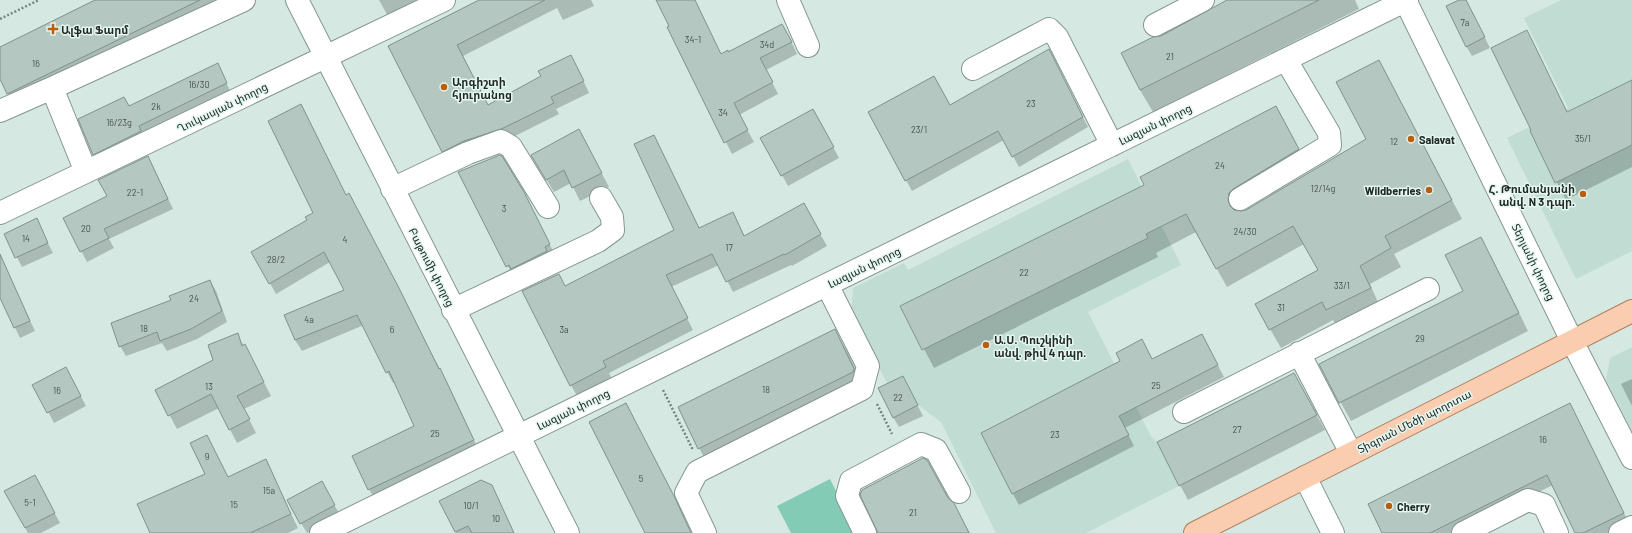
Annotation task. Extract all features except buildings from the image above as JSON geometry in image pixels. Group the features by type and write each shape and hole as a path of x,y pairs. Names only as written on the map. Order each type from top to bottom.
{"main road":[{"name":"Տիգրան Մեծի պողոտա","path":"1196,533 1223,527 1305,477 1632,311"}],"street":[{"path":"0,110 52,88 244,0"},
{"name":"Բաթումի փողոց","path":"297,0 453,310 568,533"},
{"name":"Ղուկասյան փողոց","path":"0,213 444,0"},
{"path":"788,0 808,46"},
{"path":"1155,25 1203,0"},
{"name":"Լազյան փողոց","path":"321,533 1406,0"},
{"name":"Տերյանի փողոց","path":"1406,0 1572,341 1632,458"},
{"path":"972,69 1049,29 1057,37 1112,145"},
{"path":"1240,199 1330,145 1329,133 1286,60"},
{"path":"52,88 86,172"},
{"path":"392,189 468,153 501,141 511,147 548,207"},
{"path":"453,310 584,248 613,230 612,217 601,198"},
{"path":"705,533 686,494 697,472 862,389 868,366 827,285"},
{"path":"1184,412 1428,289"},
{"path":"1299,353 1351,453"},
{"path":"865,533 847,496 851,481 921,444 936,450 960,492"},
{"path":"1305,477 1333,533"},
{"path":"1463,533 1528,500 1544,506 1557,533"},
{"path":"1620,533 1632,527"}],"path":[{"path":"0,19 39,0"},
{"path":"653,370 703,469"},
{"path":"876,401 902,454"}],"shaded area":[{"name":"Հ. Թումանյանի անվ. N 3 դպր.","path":"1561,0 1632,0 1632,251 1576,279 1507,138 1568,108 1524,18"},
{"name":"Ա.Ս. Պուշկինի անվ. թիվ 4 դպր.","path":"1128,159 1181,265 1088,312 1151,436 1157,442 1179,486 1086,533 996,533 941,422 918,405 903,376 887,383 851,314 853,288 904,263 908,270"},
{"path":"1632,347 1632,431 1606,380 1610,358"}],"green space":[{"path":"830,479 857,533 791,533 777,506"}],"place":[{"name":"Ալֆա Ֆարմ","path":"53,29"},
{"name":"Արգիշտի հյուրանոց","path":"444,87"},
{"name":"Salavat","path":"1411,139"},
{"name":"Wildberries","path":"1429,190"},
{"name":"Հ. Թումանյանի անվ. N 3 դպր.","path":"1583,194"},
{"name":"Ա.Ս. Պուշկինի անվ. թիվ 4 դպր.","path":"986,345"},
{"name":"Cherry","path":"1389,506"}]}
